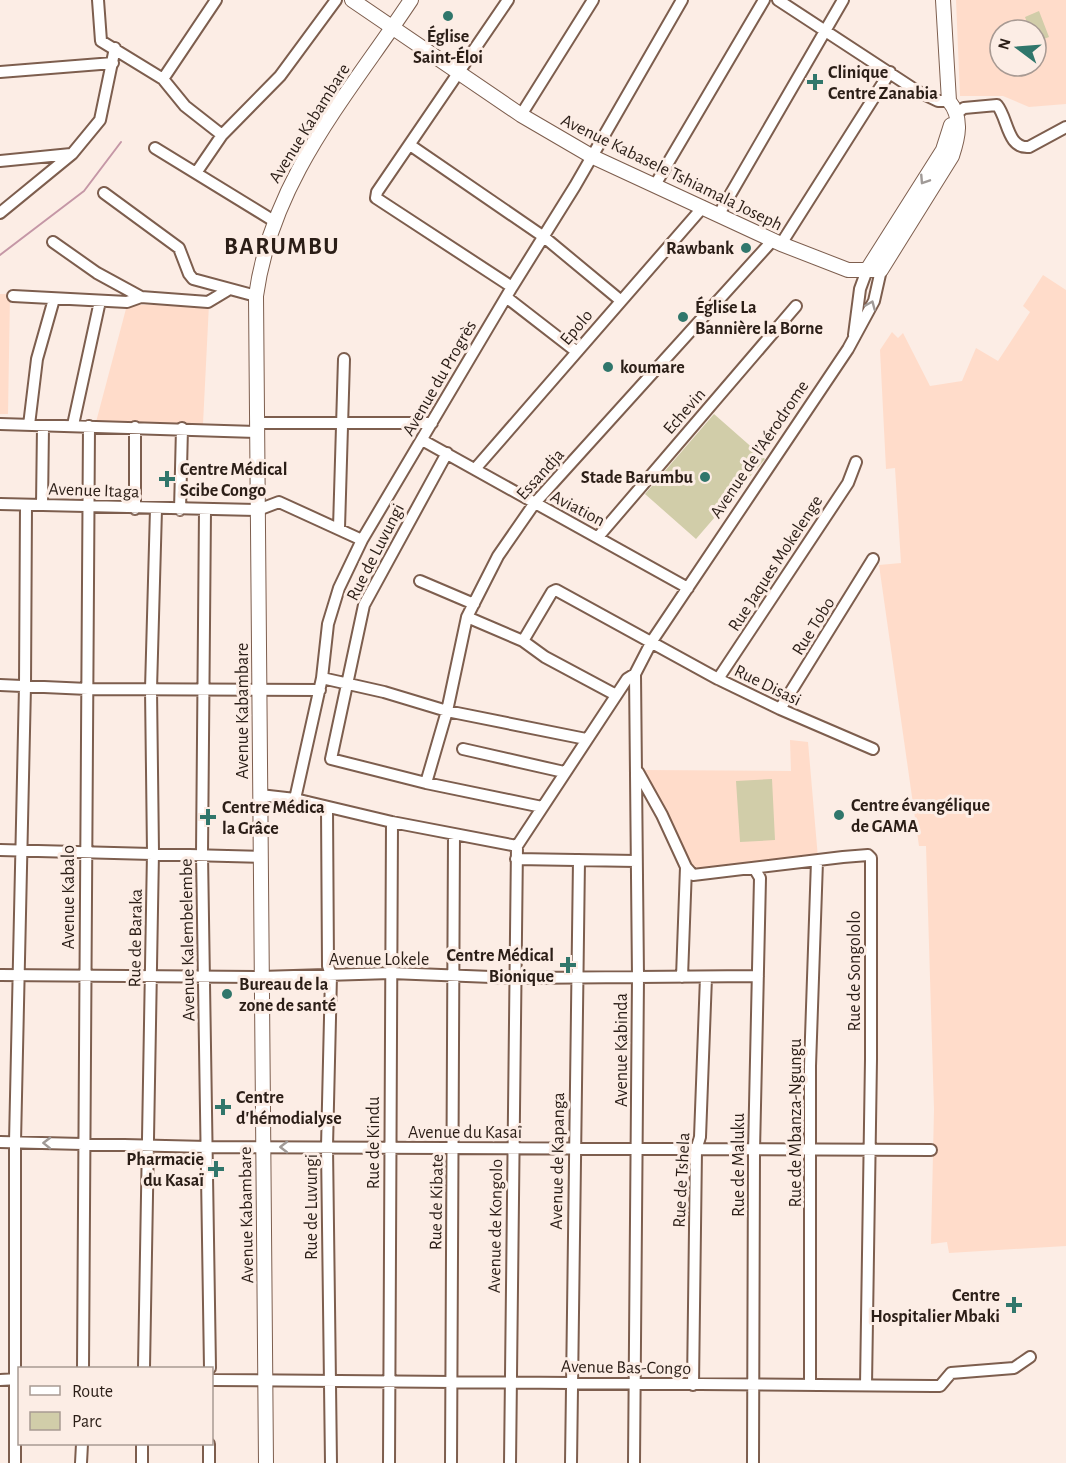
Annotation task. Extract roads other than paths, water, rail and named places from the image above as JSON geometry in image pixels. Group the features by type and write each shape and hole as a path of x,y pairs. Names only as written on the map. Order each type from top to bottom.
{"main road":[{"name":"Avenue Kabasele Tshiamala Joseph","path":"352,0 520,115 592,157 719,214 776,243 840,267 874,270"},
{"name":"Avenue Kabambare","path":"266,1463 256,296 259,274 273,221 295,173 411,0"},
{"path":"874,270 943,150 954,108 944,0"}],"street":[{"path":"98,0 101,41 163,79 185,106 222,135"},
{"path":"163,79 216,0"},
{"path":"196,173 222,135 280,76 336,0"},
{"path":"508,0 377,192 377,200 512,287"},
{"path":"520,115 593,0"},
{"name":"Avenue du Progrès","path":"295,800 320,690 328,624 339,588 362,540 592,157 682,0"},
{"path":"655,185 764,0"},
{"path":"778,0 928,97 954,108 997,105 1015,143 1023,147 1029,147 1066,127"},
{"path":"719,214 843,0"},
{"path":"0,213 72,154 100,120 115,48"},
{"path":"0,72 113,63"},
{"name":"Essandja","path":"426,783 447,711 467,617 498,556 534,504 776,243 890,72"},
{"path":"410,145 544,237 620,300"},
{"path":"155,148 273,221"},
{"path":"0,161 72,154"},
{"path":"104,193 179,248 189,274 194,279 256,296"},
{"name":"Epolo","path":"474,469 704,207"},
{"path":"53,242 98,273 141,297"},
{"path":"854,338 860,290 874,270"},
{"name":"Avenue de l’Aérodrome","path":"652,641 854,338 874,301 874,270"},
{"path":"13,296 127,302 141,297 208,302 228,290"},
{"path":"506,297 577,352"},
{"path":"28,425 37,359 54,299"},
{"path":"73,425 100,301"},
{"name":"Echevin","path":"598,537 796,306"},
{"path":"339,528 344,360"},
{"path":"0,424 256,428 432,423"},
{"path":"42,505 43,426"},
{"name":"Avenue Kabalo","path":"83,1367 89,426"},
{"path":"135,427 135,509"},
{"path":"180,510 182,428"},
{"name":"Aviation","path":"422,440 688,588"},
{"name":"Rue de Luvungi","path":"426,783 333,760 330,756 368,594 447,453"},
{"name":"Rue Jaques Mokelenge","path":"718,679 848,483 856,462"},
{"name":"Avenue Itaga","path":"0,504 135,509 258,510 279,502 362,540"},
{"path":"15,1463 17,1379 15,1142 25,686 26,504"},
{"name":"Rue de Baraka","path":"144,1367 146,1146 153,852 151,689 156,509"},
{"name":"Avenue Kalembelembe","path":"205,510 202,854 210,1367"},
{"name":"Rue Tobo","path":"780,710 873,559"},
{"path":"420,581 474,604"},
{"name":"Rue Disasi","path":"523,641 552,592 556,590 718,679 780,710 873,749"},
{"path":"467,617 523,641 545,657 616,695"},
{"name":"Avenue Kabinda","path":"634,1463 638,977 635,674 652,641"},
{"path":"260,795 295,800 392,822 517,846 616,695 627,679 635,674"},
{"path":"322,678 447,711 586,739"},
{"path":"0,685 88,689 320,690"},
{"path":"463,749 564,772"},
{"path":"637,771 662,815 686,867 682,977"},
{"path":"426,783 542,807"},
{"name":"Rue de Luvungi","path":"327,808 328,966 331,975 327,1147 331,1463"},
{"name":"Rue de Kindu","path":"389,1463 392,822"},
{"name":"Rue de Kibate","path":"450,1463 454,834"},
{"name":"Avenue de Kongolo","path":"510,1463 517,846"},
{"path":"0,850 153,852 261,857"},
{"name":"Rue de Songololo","path":"686,867 693,875 700,875 868,855 871,858 866,1385"},
{"path":"516,859 636,861"},
{"name":"Avenue de Kapanga","path":"570,1463 579,860"},
{"name":"Rue de Mbanza-Ngungu","path":"810,1385 810,1066 817,861"},
{"name":"Rue de Maluku","path":"753,1463 754,1151 760,878 754,868"},
{"name":"Avenue Lokele","path":"0,975 150,977 391,973 514,978 758,976"},
{"name":"Rue de Tshela","path":"693,1385 696,1150 700,1137 706,977"},
{"name":"Avenue du Kasaï","path":"0,1142 389,1149 931,1150"},
{"name":"Avenue Bas-Congo","path":"213,1380 940,1386 951,1373 1014,1368 1030,1357"},
{"path":"0,1380 17,1379"},
{"path":"81,1463 82,1445"},
{"path":"142,1445 142,1463"},
{"path":"209,1445 209,1463"}],"waterway":[{"path":"0,255 84,191 121,142"}],"place":[{"name":"Église Saint-Éloi","path":"448,16"},
{"name":"Clinique Centre Zanabia","path":"815,82"},
{"name":"Rawbank","path":"746,248"},
{"name":"Église La Bannière la Borne","path":"683,317"},
{"name":"koumare","path":"608,367"},
{"name":"Stade Barumbu","path":"705,477"},
{"name":"Centre Médical Scibe Congo","path":"167,479"},
{"name":"Centre évangélique de GAMA","path":"839,815"},
{"name":"Centre Médica la Grâce","path":"208,817"},
{"name":"Centre Médical Bionique","path":"568,965"},
{"name":"Bureau de la zone de santé","path":"227,994"},
{"name":"Centre d'hémodialyse","path":"223,1107"},
{"name":"Pharmacie du Kasaï","path":"216,1169"},
{"name":"Centre Hospitalier Mbaki","path":"1014,1305"}],"district":[{"name":"BARUMBU","path":"282,246"}]}
